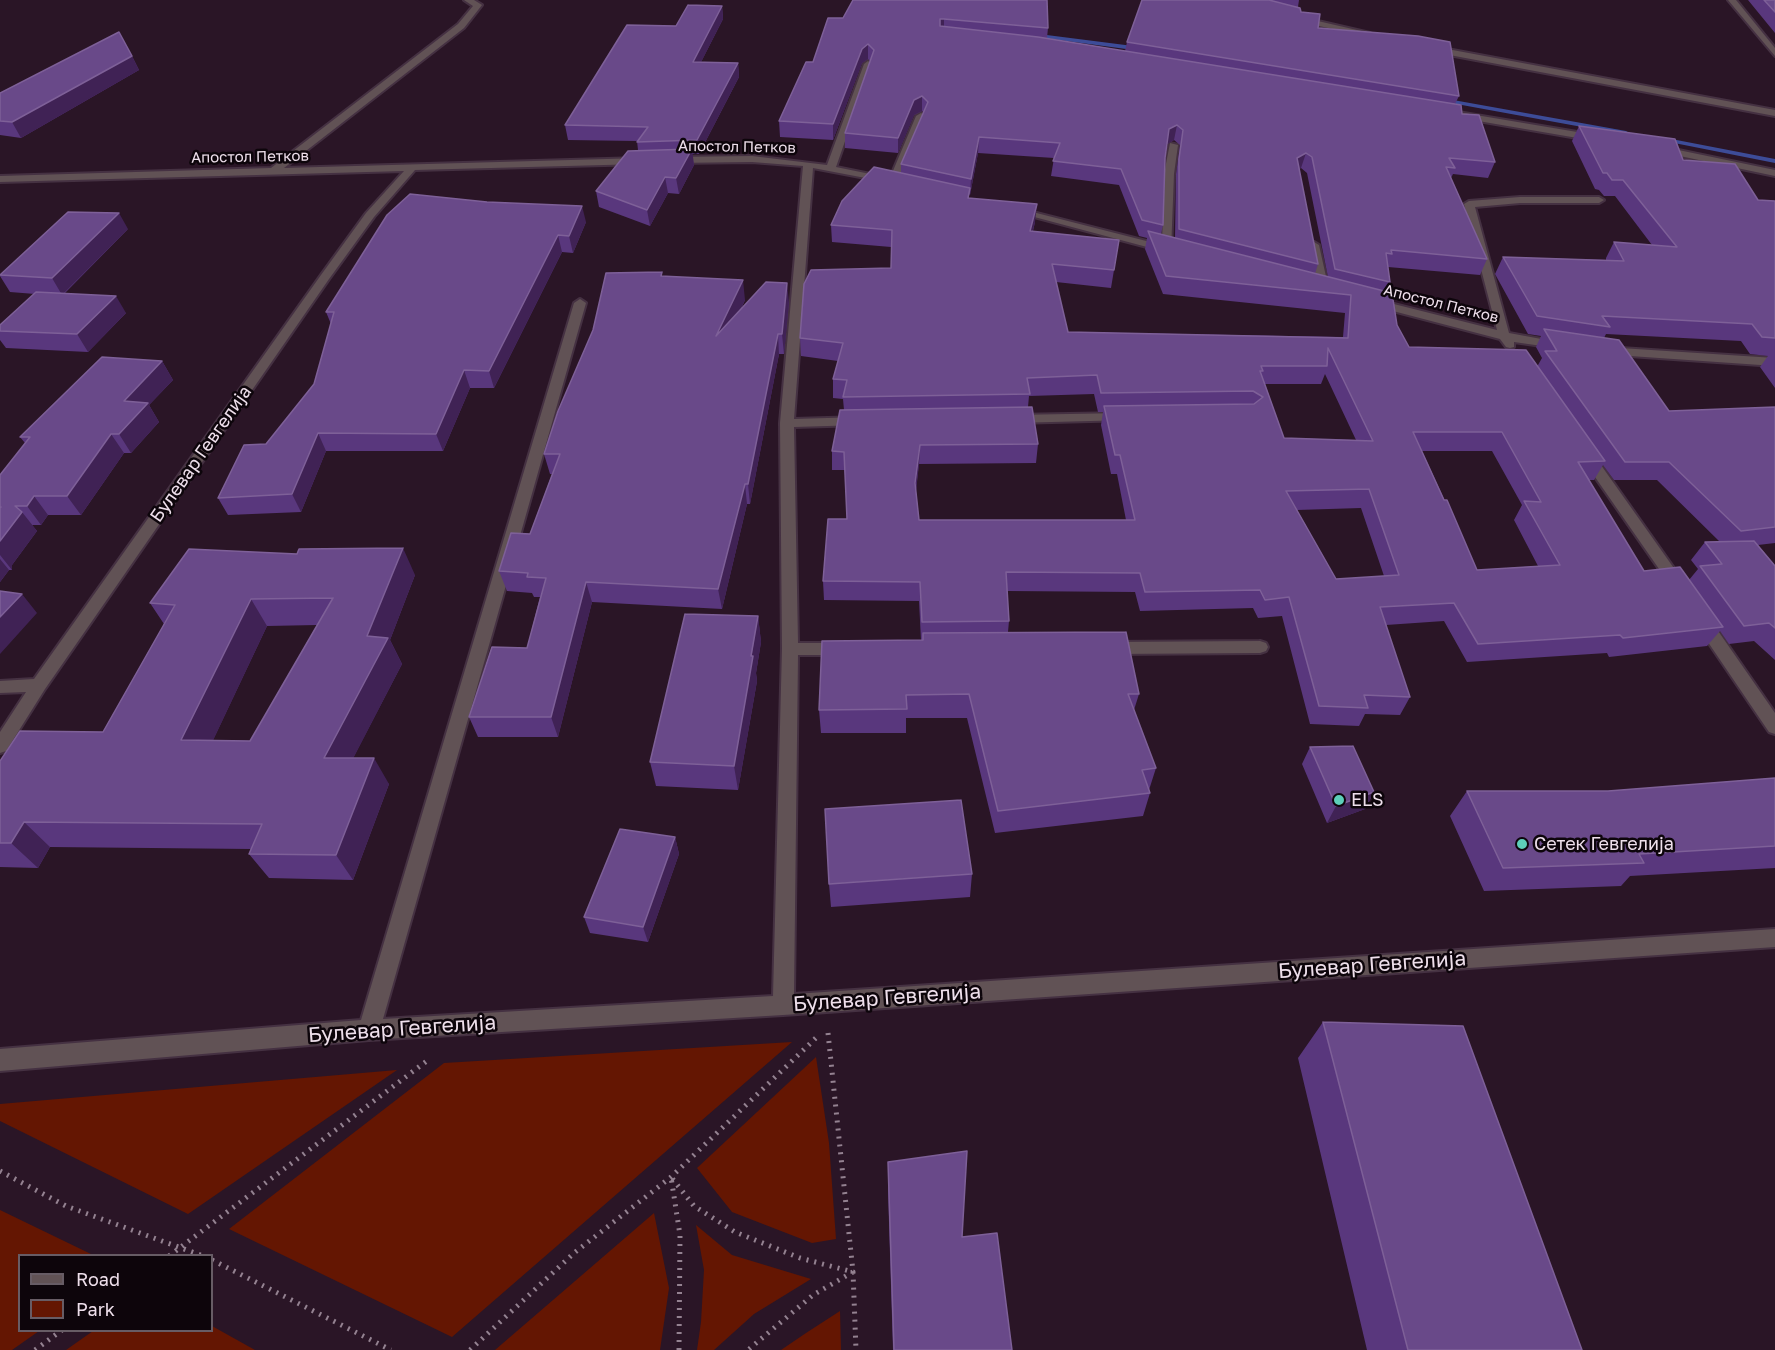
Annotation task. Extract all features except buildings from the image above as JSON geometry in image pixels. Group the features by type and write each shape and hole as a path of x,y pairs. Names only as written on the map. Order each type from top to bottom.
{"street":[{"path":"274,171 461,26 478,5 468,0"},
{"path":"1732,0 1775,53"},
{"path":"1284,15 1375,37"},
{"path":"1419,46 1775,113"},
{"path":"830,169 868,64"},
{"path":"1447,113 1609,140"},
{"name":"Апостол Петков","path":"0,179 752,159 808,164 898,183 921,116"},
{"path":"999,206 1173,250 1169,174 1173,145"},
{"path":"1654,148 1700,155 1775,173"},
{"path":"783,1005 790,649 787,423 808,164"},
{"name":"Булевар Гевгелија","path":"0,746 39,685 325,277 370,215 412,168"},
{"path":"1518,355 1504,336 1469,204 1520,200 1599,200"},
{"path":"1307,285 1328,291 1311,232"},
{"name":"Апостол Петков","path":"1365,300 1504,336 1568,347"},
{"path":"369,1030 580,303"},
{"path":"1590,350 1775,362"},
{"path":"1000,419 1142,417"},
{"path":"787,423 870,421"},
{"path":"1579,443 1775,727"},
{"path":"1095,648 1260,647"},
{"path":"790,649 860,649"},
{"path":"0,687 39,685"},
{"name":"Булевар Гевгелија","path":"0,1060 369,1030 783,1005 1775,938"}],"path":[{"path":"470,1350 574,1253 672,1177 828,1026 853,1272 856,1350"},
{"path":"172,1254 429,1059"},
{"path":"0,1171 66,1206 197,1254"},
{"path":"672,1177 694,1206 735,1232 800,1258 853,1272"},
{"path":"672,1177 680,1235 679,1350"},
{"path":"213,1261 391,1350"},
{"path":"748,1350 813,1295 853,1272"},
{"path":"35,1350 59,1332"}],"green space":[{"path":"792,1042 452,1337 229,1229 444,1063"},
{"path":"816,1057 829,1143 836,1239 812,1243 732,1212 697,1168"},
{"path":"397,1070 188,1214 0,1121 0,1104"},
{"path":"0,1210 91,1254 18,1254 18,1332 38,1332 12,1350 0,1350"},
{"path":"654,1213 669,1288 660,1350 495,1350"},
{"path":"696,1225 732,1255 811,1279 754,1314 714,1350 697,1350 704,1270"},
{"path":"840,1311 841,1350 781,1350 806,1333"},
{"path":"213,1327 255,1350 66,1350 92,1332 213,1332"}],"waterway":[{"path":"1031,35 1141,49"},
{"path":"1442,100 1626,133"},
{"path":"1661,139 1775,161"}],"place":[{"name":"ELS","path":"1339,800"},
{"name":"Сетек Гевгелија","path":"1522,844"}]}
